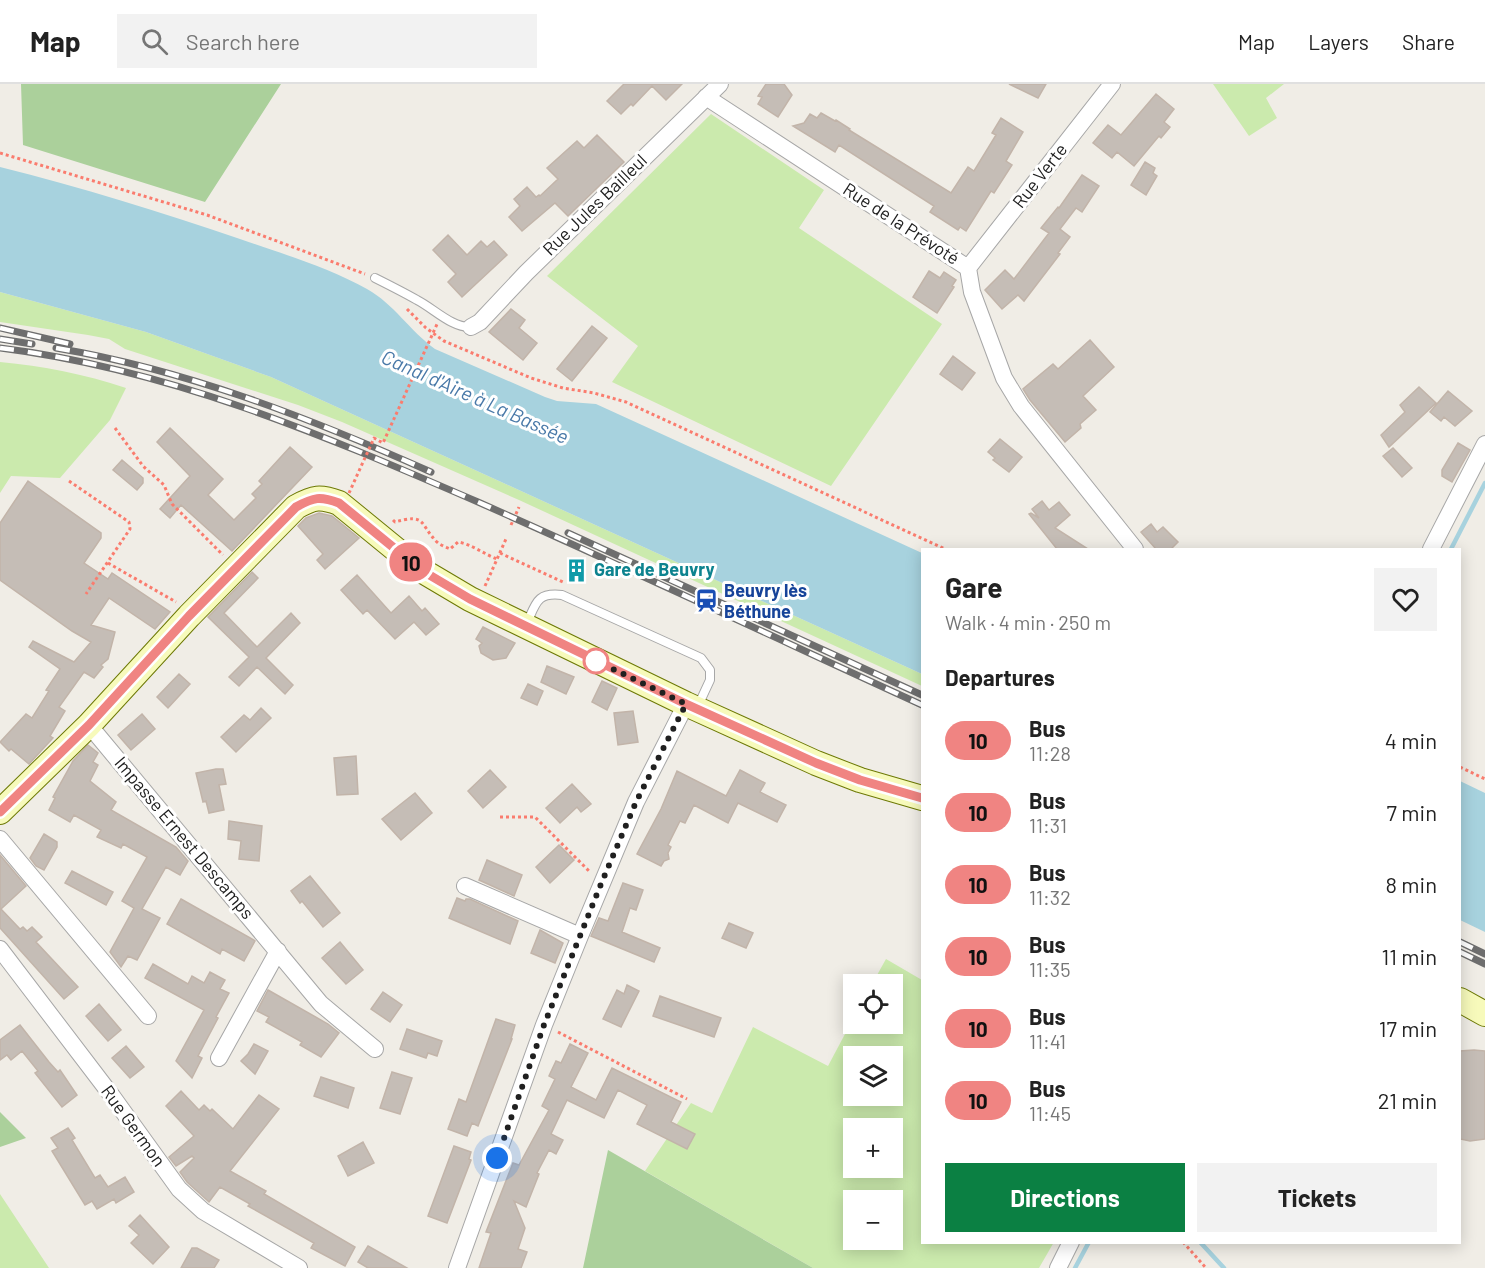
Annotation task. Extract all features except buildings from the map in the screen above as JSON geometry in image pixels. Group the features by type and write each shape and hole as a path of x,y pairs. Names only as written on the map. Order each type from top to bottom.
{"street":[{"name":"Rue Jules Bailleul","path":"471,327 487,314 720,84"},
{"name":"Rue Verte","path":"969,268 1112,84"},
{"name":"Rue de la Prévoté","path":"706,97 969,268 972,292 1004,378 1021,406 1134,548"},
{"path":"1432,548 1485,444"},
{"path":"0,812 89,725 189,616 296,507 311,499 337,495 339,503 421,570 470,599 691,707 816,763 860,780 921,798"},
{"path":"457,1268 544,1025 601,884 636,802 691,707"},
{"name":"Impasse Ernest Descamps","path":"89,725 321,1005 375,1049"},
{"path":"0,839 148,1016"},
{"path":"465,886 580,936"},
{"name":"Rue Germon","path":"0,949 112,1096 179,1189 203,1211 299,1268"},
{"path":"219,1058 278,951"},
{"path":"1461,1001 1485,1014"},
{"path":"1058,1268 1070,1244"}],"lane":[{"path":"375,278 419,300 444,317 465,327 471,327"},
{"path":"525,626 539,598 550,594 567,597 701,658 710,670 710,680 691,707"}],"path":[{"path":"0,153 207,215 375,278"},
{"path":"400,303 426,328 444,340 531,378 563,388 594,393 626,402 943,548"},
{"path":"337,495 374,438 383,442 438,322"},
{"path":"115,428 143,466 164,485 172,504 191,521 209,543 238,568"},
{"path":"69,481 129,522 130,529 86,594"},
{"path":"511,525 519,507"},
{"path":"369,528 386,513 395,522 411,518 425,524 438,542 450,549 458,542 467,543 497,560"},
{"path":"470,599 485,586 506,540"},
{"path":"500,553 570,586 567,597"},
{"path":"108,563 176,602 189,616"},
{"path":"1461,767 1485,779"},
{"path":"500,817 535,817 601,884"},
{"path":"544,1025 687,1099"},
{"path":"1185,1244 1206,1268"}],"green space":[{"path":"21,84 281,84 205,202 23,145"},
{"path":"1213,84 1284,84 1266,98 1277,118 1249,136"},
{"path":"711,114 824,190 799,228 942,324 831,486 612,382 638,346 547,276"},
{"path":"0,292 146,332 271,377 921,674 921,686 519,500 342,422 298,405 125,349 109,339 0,322"},
{"path":"0,362 63,371 126,388 110,420 60,478 11,476 0,493"},
{"path":"886,959 921,979 921,1244 1053,1244 1039,1268 813,1268 645,1171 691,1103 712,1113 753,1027 828,1066 845,1034 903,1034 903,974 878,974"},
{"path":"0,1112 26,1138 0,1147"},
{"path":"608,1150 813,1268 583,1268"},
{"path":"0,1194 49,1268 0,1268"}],"water":[{"name":"Canal d'Aire à La Bassée","path":"0,167 151,210 288,255 337,274 377,295 435,349 545,397 557,401 596,404 921,553 921,674 271,377 146,332 0,292"},
{"path":"1461,781 1485,793 1485,932 1461,920"}],"waterway":[{"path":"1452,548 1485,483"},
{"path":"1075,1268 1088,1244"},
{"path":"1202,1244 1224,1268"}],"railway":[{"path":"0,328 70,344"},
{"path":"0,339 32,344"},
{"path":"0,348 63,358 185,388 303,429 478,502 921,705"},
{"path":"56,348 153,369 247,398 340,433 431,472"},
{"path":"568,533 921,695"},
{"path":"1461,942 1485,954"},
{"path":"1461,952 1485,964"}],"bus line":[{"name":"10","path":"0,812 89,725 189,616 296,507 311,499 325,498 339,503 421,570 470,599 686,704 816,763 860,780 921,798"}],"place":[{"name":"Gare de Beuvry","path":"576,570"},
{"name":"Beuvry lès Béthune","path":"706,601"}],"route":[{"path":"497,1158 544,1025 601,884 636,802 686,704 594,660 596,661"}]}
